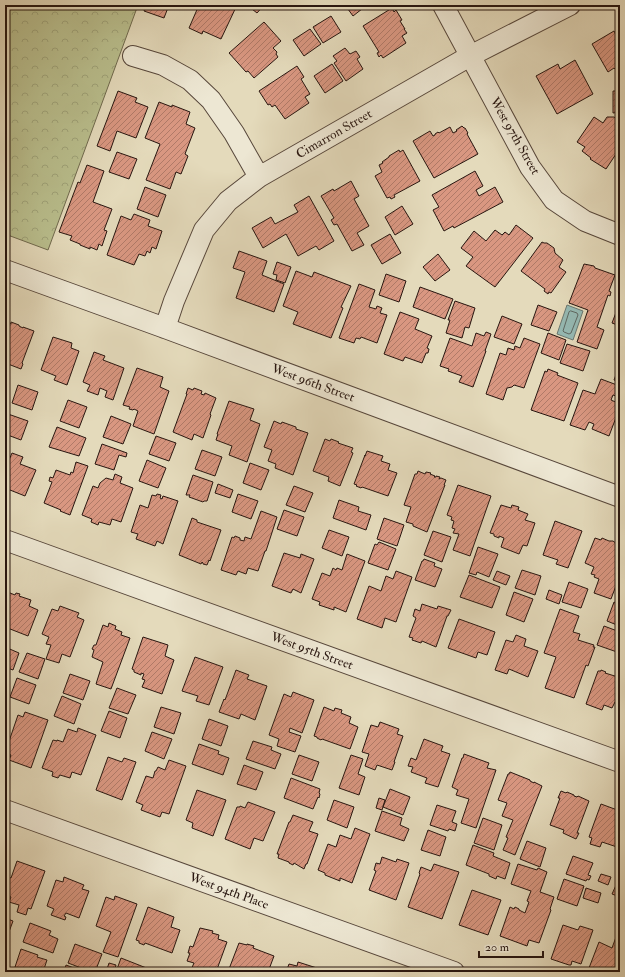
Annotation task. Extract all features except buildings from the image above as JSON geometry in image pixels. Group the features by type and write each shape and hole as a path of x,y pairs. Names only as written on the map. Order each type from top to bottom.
{"street":[{"name":"West 97th Street","path":"443,5 530,167 554,200 585,221 620,235"},
{"name":"Cimarron Street","path":"165,328 204,230 228,201 259,177 470,56 570,5"},
{"path":"133,56 163,65 190,80 211,100 234,133 259,177"},
{"name":"West 96th Street","path":"5,270 620,497"},
{"name":"West 95th Street","path":"5,540 620,762"},
{"name":"West 94th Place","path":"5,810 454,972"}],"green space":[{"path":"5,5 138,5 48,250 5,234"}],"water":[{"path":"567,305 583,311 573,340 557,334"}]}
